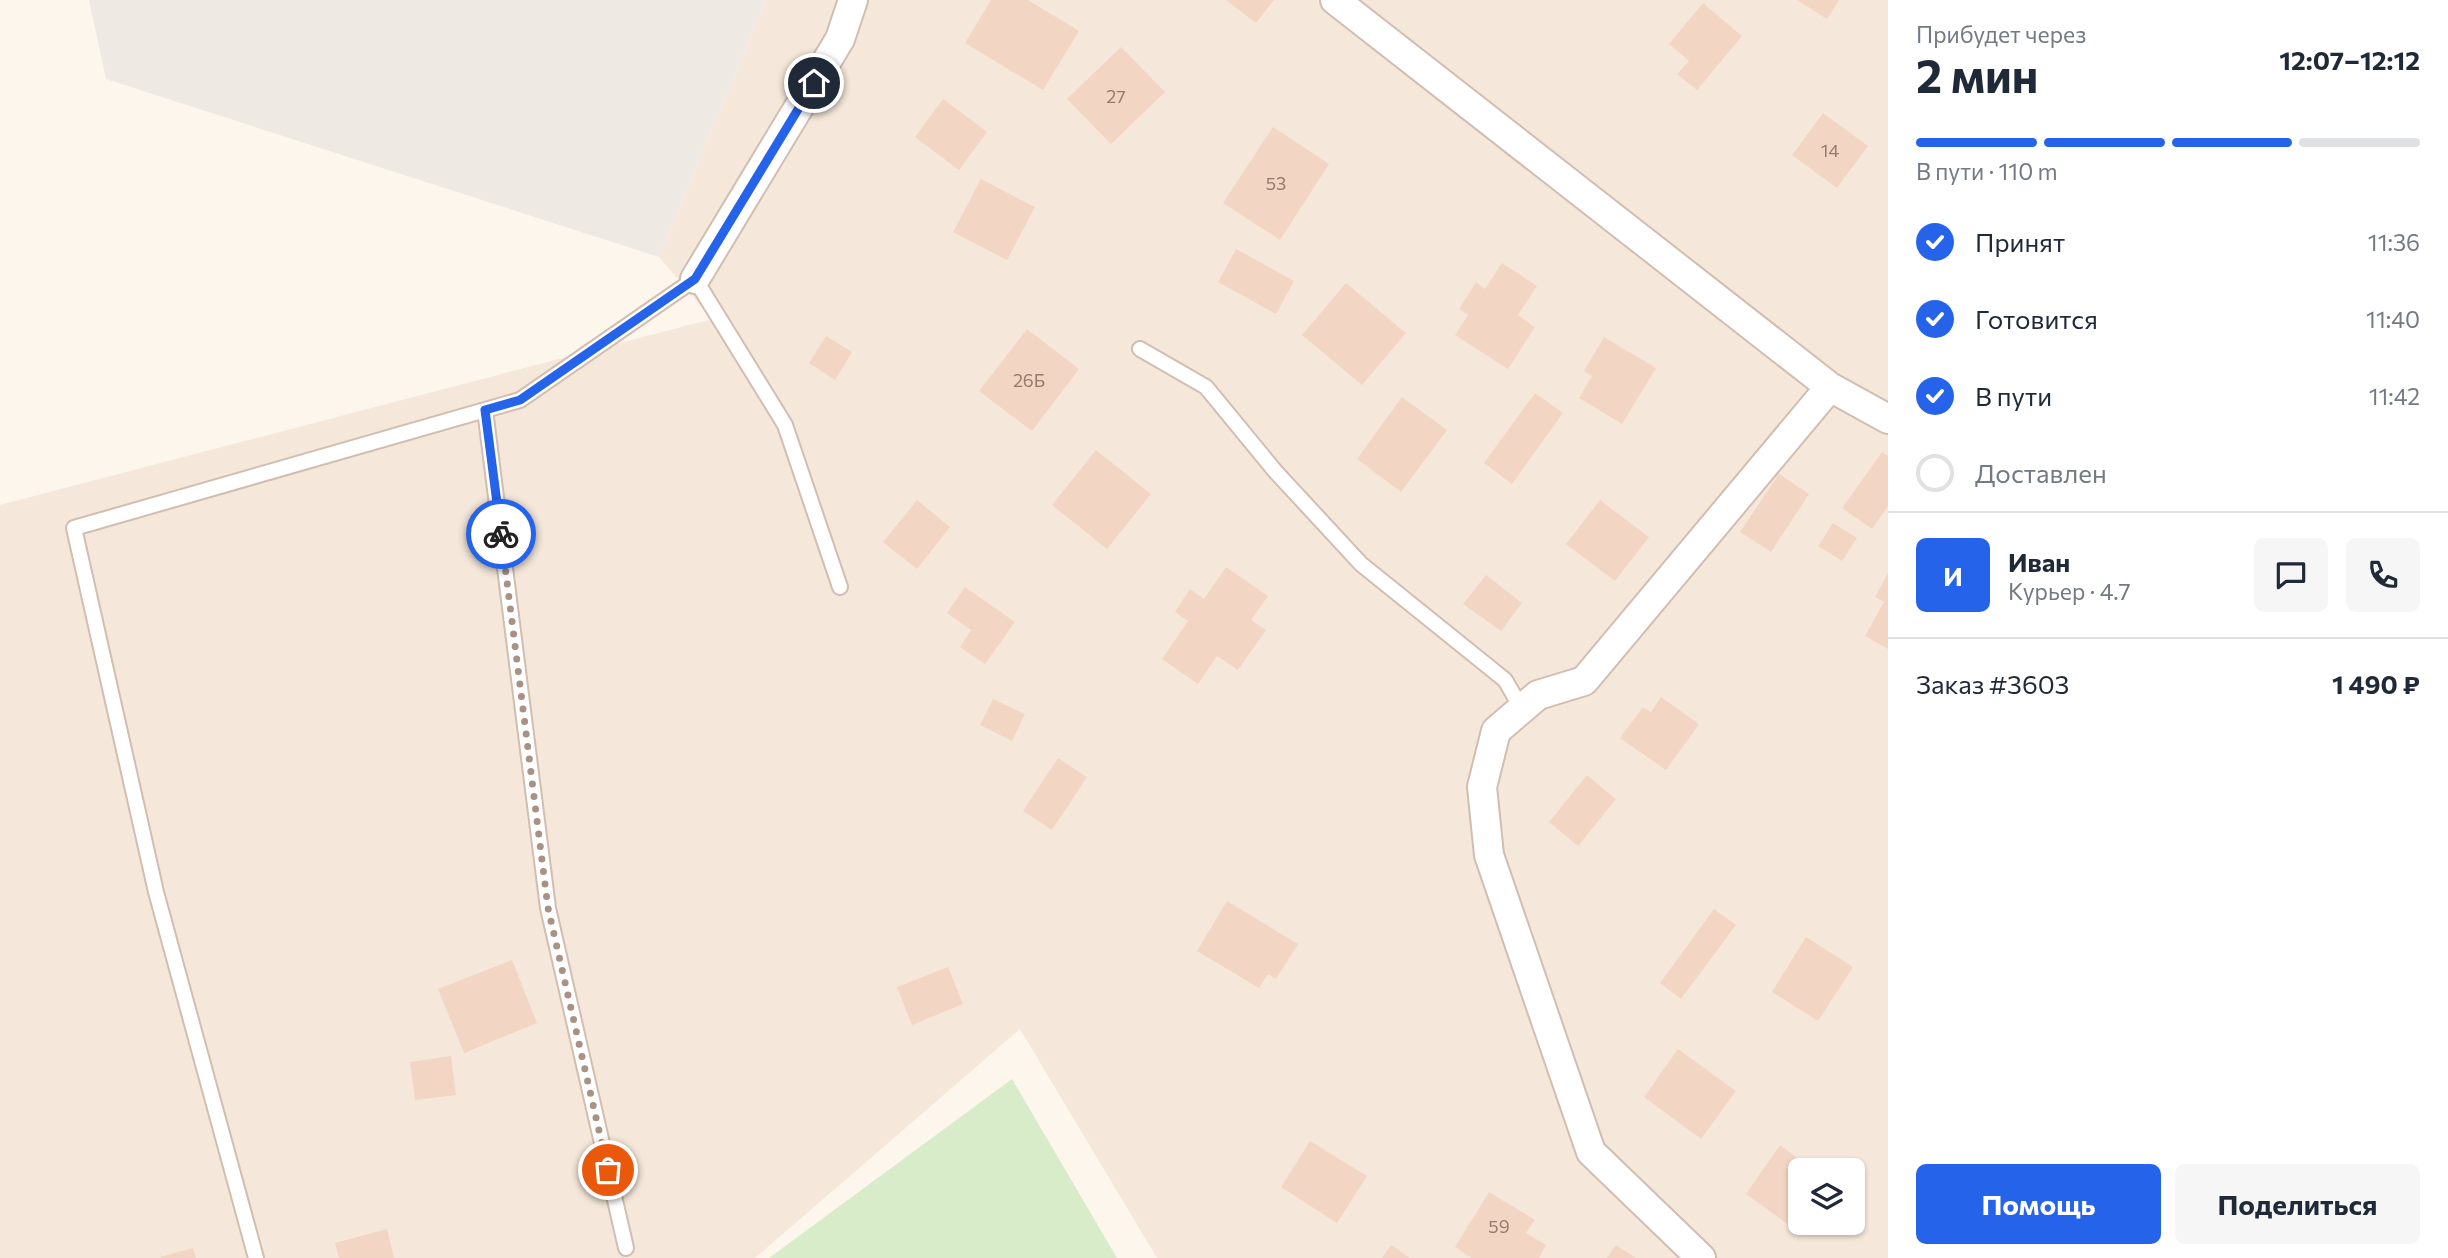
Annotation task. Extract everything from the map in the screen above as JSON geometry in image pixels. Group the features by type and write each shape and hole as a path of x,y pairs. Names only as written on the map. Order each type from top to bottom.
{"street":[{"path":"695,279 841,39 853,0"},
{"path":"1335,0 1830,387 1888,419"},
{"path":"1701,1258 1591,1152 1489,855 1482,787 1496,731 1538,695 1584,681 1830,387"}],"lane":[{"path":"256,1258 156,892 74,528 520,400 695,279 785,425 841,587"},
{"path":"1140,349 1206,387 1275,471 1361,564 1505,680 1522,709"},
{"path":"485,410 548,908 626,1248"}],"shaded area":[{"path":"89,0 766,0 659,257 106,79"},
{"path":"766,0 1888,0 1888,1258 1157,1258 1020,1029 755,1258 0,1258 0,505 712,319 659,257"}],"green space":[{"path":"1012,1079 1117,1258 769,1258"}],"building":[{"path":"991,0 1028,0 1079,31 1043,90 965,43"},
{"path":"1226,0 1274,0 1256,23"},
{"path":"1797,0 1839,0 1827,19"},
{"path":"1703,3 1742,36 1697,90 1677,74 1689,61 1669,44"},
{"path":"1121,47 1165,92 1111,144 1067,99"},
{"path":"943,99 987,132 959,170 915,137"},
{"path":"1823,113 1868,146 1837,188 1792,155"},
{"path":"1273,127 1329,164 1280,240 1223,203"},
{"path":"981,179 1035,207 1007,260 953,232"},
{"path":"1236,249 1294,281 1276,314 1218,282"},
{"path":"1502,263 1537,286 1518,315 1535,327 1508,369 1455,335 1468,315 1459,309 1476,282 1485,289"},
{"path":"1346,283 1406,333 1362,385 1302,335"},
{"path":"1027,329 1079,369 1032,431 979,391"},
{"path":"826,336 852,352 835,380 809,363"},
{"path":"1604,337 1656,368 1622,424 1579,398 1592,376 1584,371"},
{"path":"1535,393 1563,413 1512,484 1484,463"},
{"path":"1402,397 1447,430 1401,492 1357,459"},
{"path":"1096,450 1151,494 1107,549 1052,505"},
{"path":"1882,452 1888,456 1888,506 1872,529 1842,508"},
{"path":"1779,474 1809,494 1771,552 1740,532"},
{"path":"917,500 950,527 917,569 883,542"},
{"path":"1600,500 1649,537 1615,581 1566,544"},
{"path":"1833,523 1857,538 1842,561 1818,546"},
{"path":"1226,567 1268,596 1251,620 1266,630 1238,670 1217,656 1198,684 1162,659 1188,621 1175,612 1190,589 1204,599"},
{"path":"1888,573 1888,649 1865,636 1884,602 1875,597"},
{"path":"1486,575 1522,603 1501,631 1463,604"},
{"path":"965,587 1015,622 985,664 960,647 971,630 947,613"},
{"path":"1661,697 1699,724 1666,770 1620,738 1643,707 1651,712"},
{"path":"993,699 1025,714 1012,741 980,725"},
{"path":"1058,758 1087,777 1052,830 1023,811"},
{"path":"1587,775 1616,799 1578,846 1549,822"},
{"path":"1227,901 1298,944 1276,979 1268,974 1259,988 1197,951"},
{"path":"1714,909 1736,925 1681,999 1660,983"},
{"path":"1806,937 1853,967 1818,1021 1772,992"},
{"path":"512,960 537,1023 464,1053 438,989"},
{"path":"948,967 963,1004 912,1025 897,987"},
{"path":"1678,1049 1736,1091 1701,1139 1644,1097"},
{"path":"451,1056 456,1095 415,1100 410,1062"},
{"path":"1310,1141 1367,1176 1337,1223 1281,1187"},
{"path":"1780,1145 1798,1158 1788,1158 1788,1224 1746,1194"},
{"path":"1489,1192 1535,1220 1526,1233 1546,1245 1539,1258 1472,1258 1455,1247"},
{"path":"387,1229 394,1258 339,1258 335,1243"},
{"path":"1391,1245 1410,1258 1382,1258"},
{"path":"1616,1245 1636,1258 1607,1258"},
{"path":"193,1248 196,1258 160,1257"}],"way so far":[{"path":"501,534 548,908 608,1170"}],"route":[{"path":"501,534 485,410 520,400 695,279 814,83"}]}
